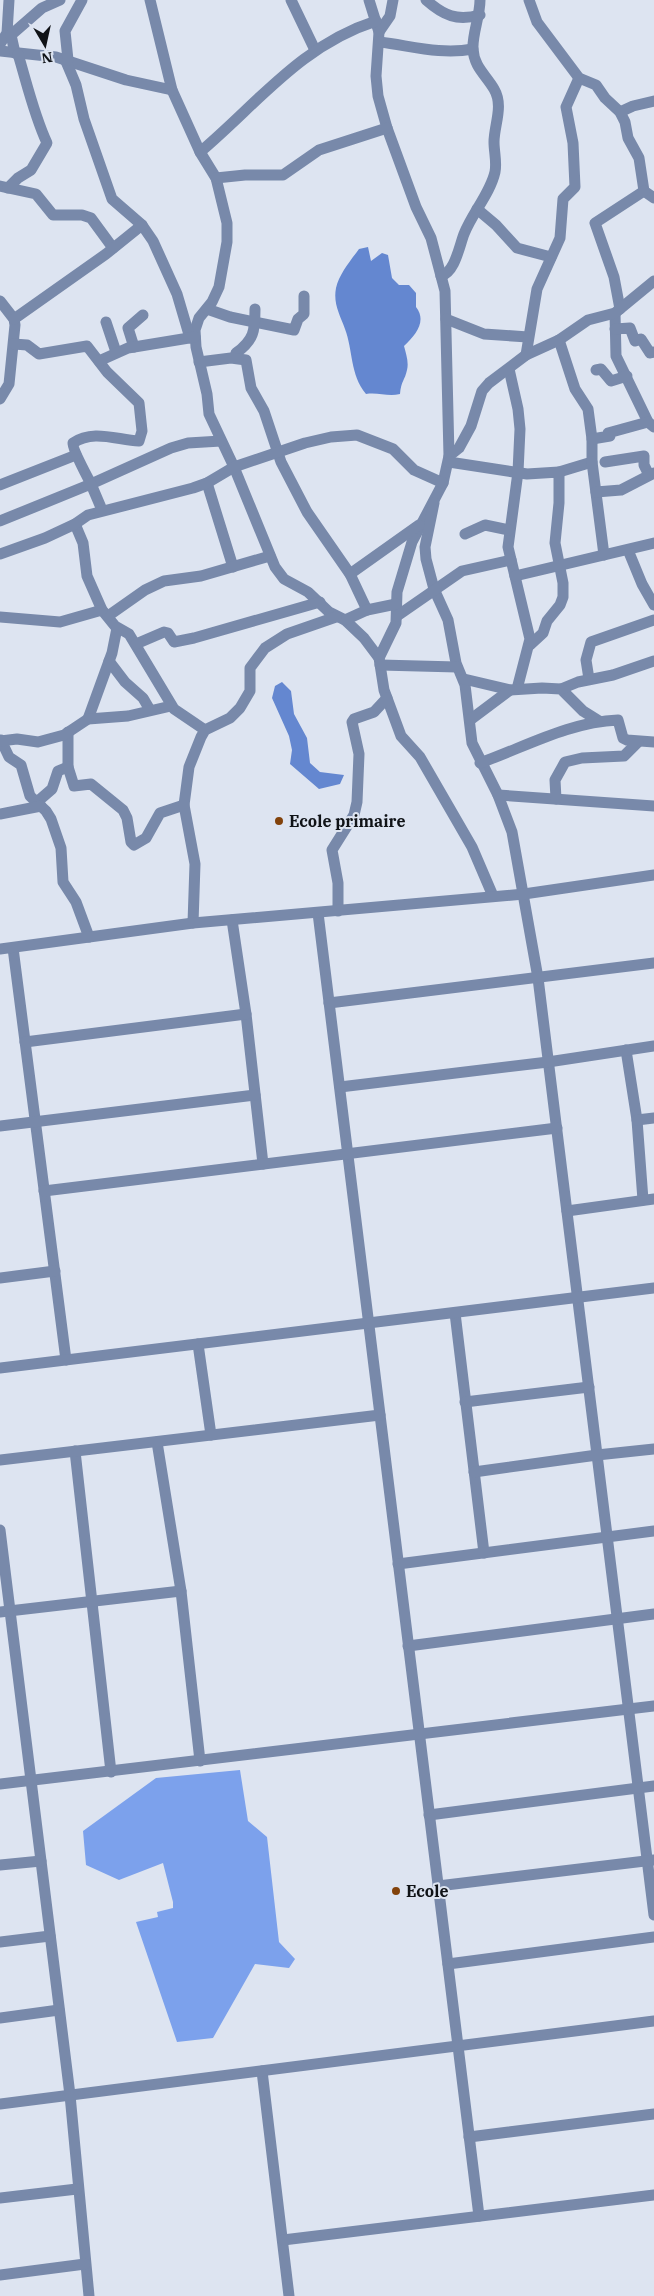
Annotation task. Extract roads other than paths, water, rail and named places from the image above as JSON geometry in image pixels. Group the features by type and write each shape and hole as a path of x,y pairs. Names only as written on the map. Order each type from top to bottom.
{"street":[{"path":"4,43 8,23 9,0"},
{"path":"4,43 42,8 60,0"},
{"path":"82,0 65,31 66,60 76,85 84,119 112,199 142,225 155,245 174,288 193,338 207,394 209,414 234,467 270,556 284,578 308,592 364,638 380,662 387,698 400,736 420,757 472,847 493,896"},
{"path":"150,0 172,90 200,152 216,178 228,231 218,287 207,310 198,320 193,338"},
{"path":"290,0 315,50"},
{"path":"369,0 378,32 376,84 387,128 416,207 431,238 441,276 446,319 449,459 443,483 434,503 421,524 404,568 396,604 395,629 380,662"},
{"path":"378,32 390,16 393,0"},
{"path":"426,0 460,19 480,16"},
{"path":"441,276 450,271 465,230 494,175 496,162 494,142 499,108 495,90 479,69 473,49 480,16 480,0"},
{"path":"529,0 537,22 579,78 596,85 605,98 620,112 625,122 628,138 639,158 649,195 595,223 614,277 617,311 615,329 616,356 651,425 622,428 608,433 610,436 592,439"},
{"path":"200,152 315,50 335,37 378,32 432,51 458,52 473,49"},
{"path":"4,43 17,54 29,88 36,120 47,143 31,170 4,187"},
{"path":"4,43 17,54 42,55 66,60 126,80 172,90"},
{"path":"526,355 538,289 560,238 563,199 575,187 573,143 566,107 579,78"},
{"path":"620,112 633,106 654,101"},
{"path":"216,178 246,175 283,175 319,150 387,128"},
{"path":"4,187 36,194 53,215 82,215 91,218 113,248"},
{"path":"477,209 496,225 517,248 551,257"},
{"path":"14,318 113,248 142,225"},
{"path":"449,459 471,426 482,391 489,383 526,355 559,340 591,318 617,311 654,281"},
{"path":"207,310 230,317 255,315 294,330 298,319 304,314 304,296"},
{"path":"0,301 14,318 14,344 9,384 0,400"},
{"path":"134,347 128,328 144,315"},
{"path":"237,358 236,353 245,347 254,335 255,315"},
{"path":"446,319 484,334 528,337"},
{"path":"106,322 116,352"},
{"path":"615,329 630,328 635,341 641,339 650,353 654,352"},
{"path":"99,361 116,352 134,347 193,338"},
{"path":"559,340 575,388 588,409 592,439 592,462 604,555"},
{"path":"14,344 27,345 39,354 86,346 107,372 139,403 141,438 136,441 114,436 84,438 73,443 76,455 102,510"},
{"path":"199,362 237,358 246,360 251,388 264,411 277,454 306,512 329,541 350,574 367,610"},
{"path":"509,369 519,418 518,472 508,547 530,645"},
{"path":"596,370 601,369 611,381 627,376"},
{"path":"0,554 30,545 75,524 88,515 207,483 234,467 320,439 357,435 393,449 414,470 443,483"},
{"path":"0,520 91,484 171,448 188,443 222,441"},
{"path":"0,485 76,455"},
{"path":"596,492 621,490 652,474 644,465 644,456 605,462"},
{"path":"449,459 540,475 559,472 592,462"},
{"path":"470,720 514,690 530,645 542,633 547,621 562,600 563,588 555,543 559,503 559,472"},
{"path":"207,483 233,567"},
{"path":"434,503 425,547 434,589 448,620 457,667 464,679 472,743 480,764 498,795 512,832 538,978 638,1788 651,1860 654,1915"},
{"path":"75,524 83,543 87,576 105,613 117,628 128,633 136,644 171,706 185,718 205,730"},
{"path":"350,574 421,524"},
{"path":"466,534 485,525 509,530"},
{"path":"515,576 654,543"},
{"path":"628,550 642,584 654,605"},
{"path":"0,617 60,622 105,613 159,583 173,579 202,576 270,556"},
{"path":"397,616 434,589 468,569 511,560"},
{"path":"136,644 164,632 174,642 194,638 320,602"},
{"path":"193,923 195,864 184,805 189,767 205,730 230,718 240,708 250,691 250,668 265,648 287,634 367,610 396,604"},
{"path":"589,679 586,660 591,642 654,620"},
{"path":"88,719 109,661 117,628"},
{"path":"109,661 125,682 143,698 150,710"},
{"path":"464,679 514,690 561,689 589,679 613,675 654,661"},
{"path":"380,662 457,667"},
{"path":"561,689 583,711 599,721"},
{"path":"338,911 338,883 332,850 354,815 357,802 359,754 352,722 354,719 372,714 387,698"},
{"path":"89,937 76,902 63,882 61,848 55,828 46,810 29,793 20,766 9,757 0,740 17,739 38,742 68,732 88,719 128,716 171,706"},
{"path":"480,764 580,725 599,721 618,720 624,739 638,742 654,742"},
{"path":"68,732 68,768 74,786 91,784 122,807 127,818 130,839 133,845 146,838 160,813 184,805"},
{"path":"556,799 555,780 565,762 582,758 624,756 638,742"},
{"path":"0,814 39,804 52,789 58,771 68,768"},
{"path":"498,795 654,806"},
{"path":"0,949 193,923 318,914 524,894 654,874"},
{"path":"318,914 479,2216"},
{"path":"232,920 246,1014 263,1164"},
{"path":"13,948 66,1360"},
{"path":"328,1003 654,963"},
{"path":"25,1042 246,1014"},
{"path":"340,1087 548,1062 654,1046"},
{"path":"567,1211 649,1199 626,1050"},
{"path":"0,1126 255,1095"},
{"path":"637,1120 654,1118"},
{"path":"44,1191 557,1128"},
{"path":"0,1278 54,1271"},
{"path":"0,1368 654,1288"},
{"path":"455,1312 484,1553"},
{"path":"198,1344 211,1435"},
{"path":"465,1402 589,1387"},
{"path":"0,1460 380,1415"},
{"path":"157,1442 181,1592 200,1761"},
{"path":"474,1472 597,1455 654,1450"},
{"path":"75,1451 111,1772"},
{"path":"0,1530 5,1611 32,1781 70,2095 77,2189 89,2296"},
{"path":"398,1564 654,1531"},
{"path":"5,1611 92,1600 181,1592"},
{"path":"408,1646 654,1614"},
{"path":"0,1784 654,1706"},
{"path":"429,1815 654,1786"},
{"path":"438,1886 651,1860"},
{"path":"0,1865 41,1861"},
{"path":"0,1942 50,1936"},
{"path":"448,1964 654,1937"},
{"path":"0,2018 59,2010"},
{"path":"0,2104 654,2021"},
{"path":"262,2070 290,2296"},
{"path":"469,2137 654,2114"},
{"path":"0,2198 77,2189"},
{"path":"283,2240 654,2195"},
{"path":"0,2275 85,2264"}],"place":[{"name":"Ecole primaire","path":"279,821"},
{"name":"Ecole","path":"396,1891"}]}
